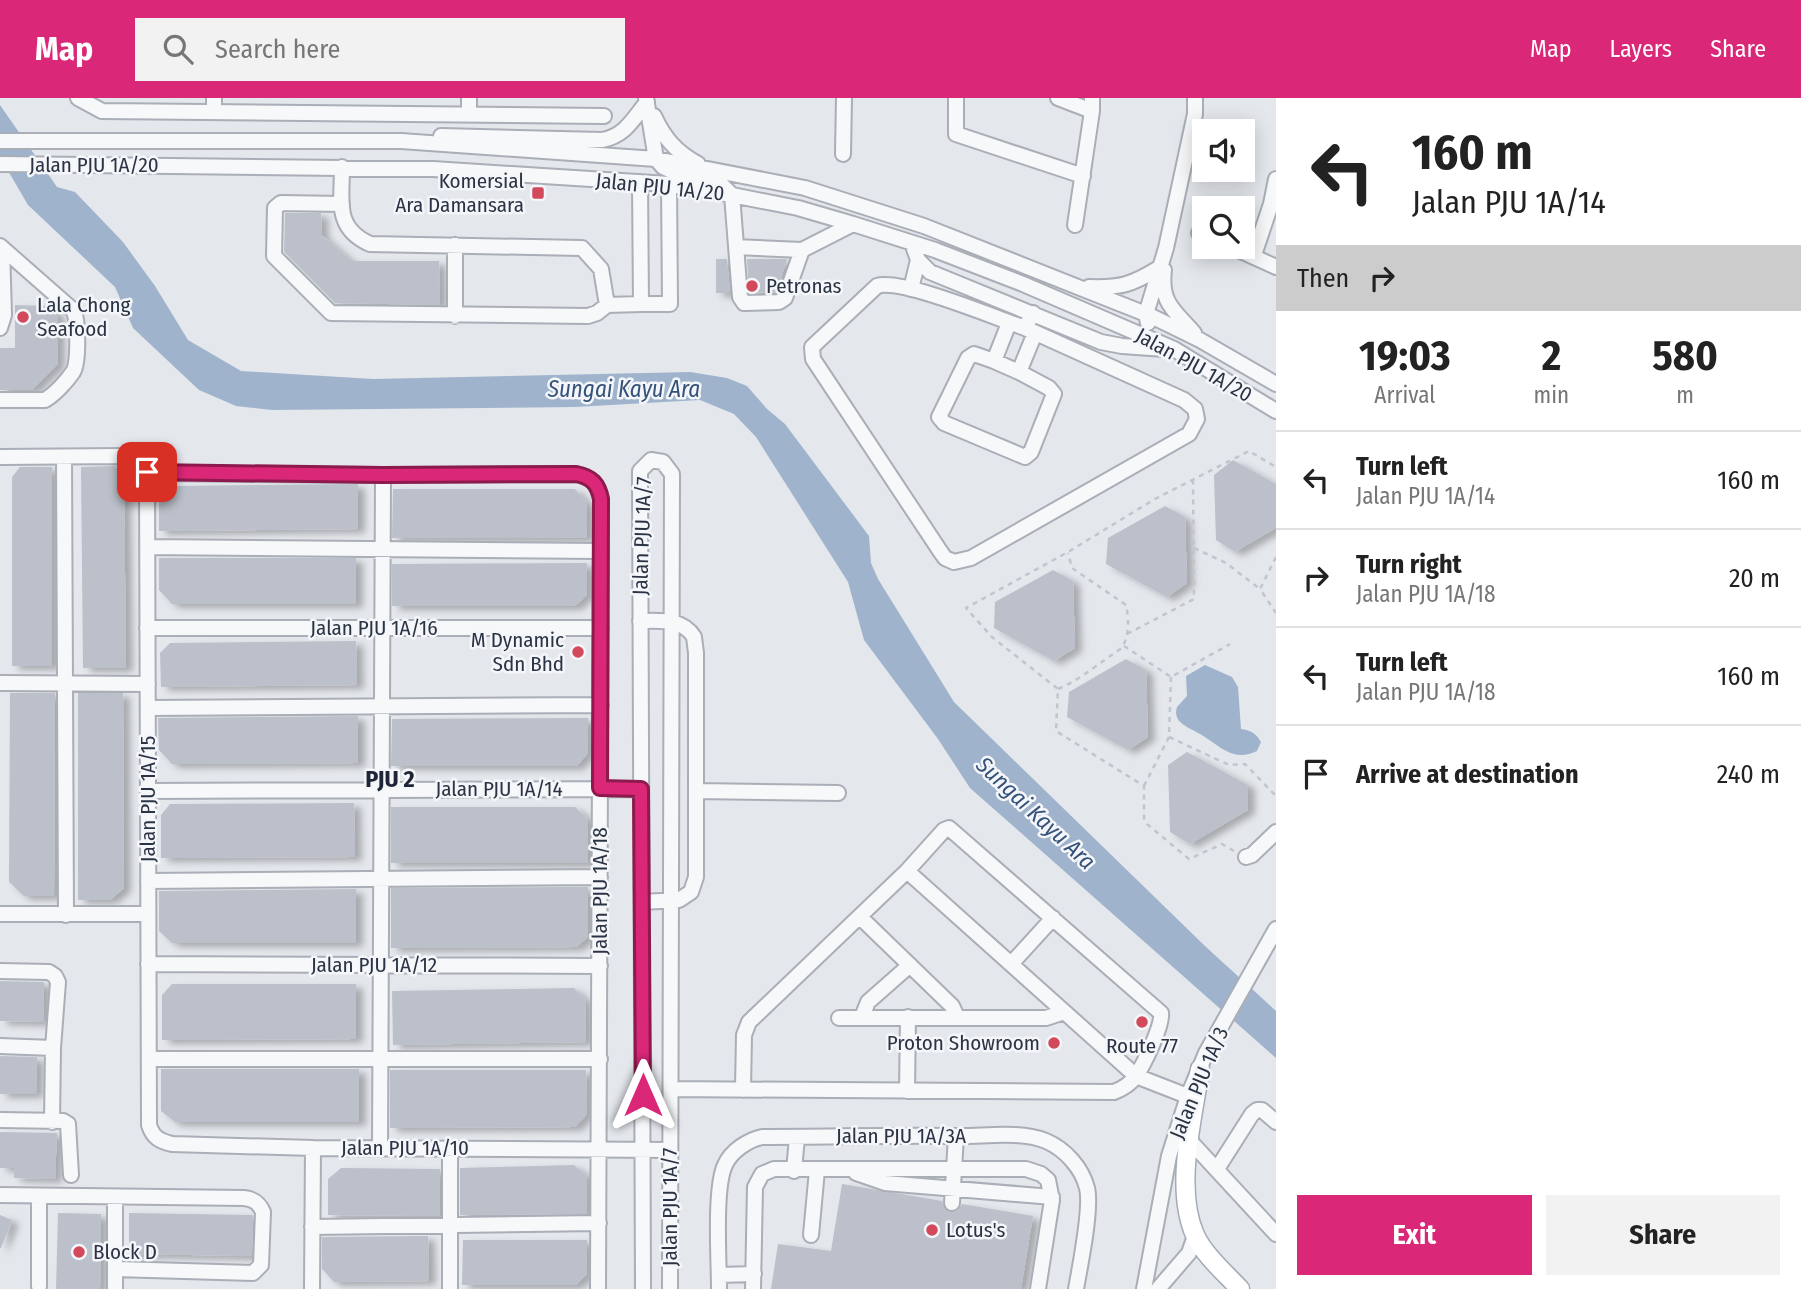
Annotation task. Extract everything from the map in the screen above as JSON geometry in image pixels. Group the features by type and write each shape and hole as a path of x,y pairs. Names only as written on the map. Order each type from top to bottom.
{"main road":[{"path":"1203,1061 1192,1097 1185,1190 1195,1236 1240,1289"}],"street":[{"path":"78,98 102,111 214,105 343,113 604,116"},
{"path":"342,98 343,113"},
{"path":"469,98 469,114"},
{"path":"843,154 844,98"},
{"path":"956,98 956,134 1083,176"},
{"path":"1058,98 1092,104 1076,225"},
{"path":"912,243 918,260 930,272 1101,342 1180,353 1185,349 1155,333 1148,324 1146,314 1166,248 1195,114 1195,98"},
{"path":"401,141 429,135 602,140 615,138 623,132 647,100"},
{"path":"647,100 656,159 668,170 722,185 732,195 740,297 744,303 779,302 785,298 803,250"},
{"path":"647,100 667,140 684,156 710,170"},
{"name":"Jalan PJU 1A/20","path":"0,141 401,141 656,159 805,188 924,226 1146,314 1200,340 1276,384"},
{"name":"Jalan PJU 1A/20","path":"0,164 433,169 669,184 732,195 798,208 853,224 1023,284 1180,353 1276,411"},
{"path":"342,167 342,204 346,225 355,238 370,244 582,247 601,269 607,305"},
{"path":"1255,253 1274,204 1276,179"},
{"path":"640,182 641,304"},
{"path":"342,204 276,205 274,256 331,313 588,316 607,305 670,304 669,184"},
{"path":"736,247 803,250 853,224"},
{"path":"455,245 455,316"},
{"path":"0,328 4,315 1,247"},
{"path":"0,400 45,400 50,397 73,371 77,318 74,311 1,247"},
{"path":"1166,248 1163,285 1167,303 1200,340"},
{"path":"1255,256 1276,267"},
{"path":"911,289 918,260"},
{"path":"1080,287 1113,288 1133,283 1159,268"},
{"path":"894,284 1009,323 1184,400 1195,409 1195,425 1189,434 1177,441 971,558 954,562 945,558 940,551 813,359 812,347 877,286 894,284"},
{"path":"1019,372 1033,313"},
{"path":"994,361 1009,323"},
{"path":"970,355 994,361 1049,388 1054,394 1031,452 1025,457 944,423 939,417 970,355"},
{"path":"0,457 128,457 143,464 147,472"},
{"path":"64,457 66,915"},
{"name":"Jalan PJU 1A/7","path":"643,1289 640,471 651,460 663,462 672,474 670,1289"},
{"name":"Jalan PJU 1A/18","path":"147,472 576,474 585,476 598,487 601,499 598,1289"},
{"name":"Jalan PJU 1A/15","path":"147,472 149,1125"},
{"path":"380,1148 383,475"},
{"path":"147,547 601,551"},
{"path":"640,621 672,621 690,630 694,637 697,791 694,886 686,897 671,901 642,902"},
{"name":"Jalan PJU 1A/16","path":"147,628 601,628"},
{"path":"0,683 148,684"},
{"path":"148,708 601,705"},
{"name":"Jalan PJU 1A/14","path":"148,791 641,789"},
{"path":"697,791 838,793"},
{"path":"671,1090 1114,1093 1136,1076 1160,1026 1161,1013 949,828 749,1022 744,1035 743,1090"},
{"path":"1245,858 1252,855 1276,832"},
{"path":"907,871 1136,1076 1192,1097"},
{"path":"148,881 600,877"},
{"path":"0,914 148,914"},
{"path":"860,917 952,1006 957,1017"},
{"path":"1011,964 1053,918"},
{"name":"Jalan PJU 1A/3","path":"1203,1061 1274,931"},
{"name":"Jalan PJU 1A/12","path":"148,964 600,966"},
{"path":"862,1017 868,1002 910,965"},
{"path":"0,971 49,972 58,982 53,1048 52,1122"},
{"path":"839,1018 1046,1018 1065,1012"},
{"path":"907,1091 908,1017"},
{"path":"0,1046 53,1048"},
{"path":"149,1059 600,1059"},
{"name":"Jalan PJU 1A/3","path":"1144,1289 1169,1156 1192,1097"},
{"path":"1217,1169 1246,1121 1256,1110 1262,1110 1276,1122"},
{"path":"0,1120 63,1121 70,1129 71,1175"},
{"name":"Jalan PJU 1A/10","path":"149,1125 156,1139 172,1144 313,1148 670,1150"},
{"path":"953,1196 956,1136"},
{"name":"Jalan PJU 1A/3A","path":"719,1282 719,1187 724,1166 732,1154 753,1139 1023,1136 1045,1141 1063,1151 1078,1168 1087,1188 1088,1205 1076,1289"},
{"path":"794,1171 797,1137"},
{"name":"Jalan PJU 1A/3","path":"1190,1141 1276,1234"},
{"path":"312,1289 313,1148"},
{"path":"450,1149 450,1289"},
{"path":"719,1282 753,1282 755,1187 762,1174 774,1169 1027,1169 1048,1180 1052,1197 1038,1289"},
{"path":"811,1236 817,1170"},
{"path":"849,1170 885,1183 953,1196 1052,1197"},
{"path":"0,1195 251,1199 260,1206 261,1265 253,1273 115,1269"},
{"path":"39,1196 39,1286"},
{"path":"115,1197 115,1289"},
{"path":"312,1227 599,1223"},
{"path":"1158,1289 1161,1282 1189,1254 1195,1236"}],"path":[{"path":"1058,689 992,637 966,608 1155,499 1249,451 1276,467"},
{"path":"1127,634 1194,599 1193,479"},
{"path":"1193,548 1226,563 1259,589 1276,613"},
{"path":"1058,689 1075,682 1082,674 1124,646 1127,634 1126,605 1072,568 1068,551"},
{"path":"1259,589 1276,557"},
{"path":"1171,677 1230,644"},
{"path":"1124,646 1171,677"},
{"path":"1171,677 1169,737 1144,786 1145,822 1189,859 1222,844 1245,858"},
{"path":"1058,689 1056,731 1144,786"},
{"path":"1169,737 1229,765 1245,764 1276,796"}],"water":[{"name":"Sungai Kayu Ara","path":"0,105 57,187 75,192 123,242 155,286 188,340 241,371 373,379 690,372 727,378 747,386 767,409 785,424 869,536 871,563 878,579 954,702 1206,947 1276,1011 1276,1058 970,788 938,739 864,640 848,582 756,437 734,414 700,400 575,407 272,410 236,406 199,390 133,328 115,287 28,205 0,157"},
{"path":"1205,665 1232,677 1238,687 1241,729 1252,732 1259,739 1261,742 1257,751 1233,754 1179,721 1176,712 1187,696 1186,676"}],"building":[{"path":"285,213 321,213 322,235 351,261 439,261 440,305 335,303 284,252"},
{"path":"716,259 727,259 730,293 716,293"},
{"path":"747,259 787,259 777,292 749,293"},
{"path":"15,305 48,306 58,314 58,364 32,390 0,390 0,348 15,348"},
{"path":"1233,460 1276,484 1276,528 1235,552 1216,540 1214,475"},
{"path":"115,466 124,477 126,668 83,668 81,467"},
{"path":"20,467 52,467 52,666 12,666 12,477"},
{"path":"358,484 358,529 159,531 159,499 172,486"},
{"path":"393,489 575,489 587,503 587,538 392,538"},
{"path":"1165,506 1185,517 1187,583 1167,597 1106,564 1108,538"},
{"path":"159,558 356,558 356,604 172,604 159,590"},
{"path":"587,563 587,595 575,606 392,606 392,564"},
{"path":"1053,570 1073,581 1075,648 1054,661 994,628 995,602"},
{"path":"356,641 357,685 161,687 160,653 170,643"},
{"path":"1126,659 1146,670 1148,737 1128,750 1067,717 1069,692"},
{"path":"10,693 55,693 54,896 24,896 9,882"},
{"path":"78,693 123,693 124,888 110,900 78,900"},
{"path":"358,716 358,763 172,764 159,750 158,718"},
{"path":"588,718 588,753 577,766 391,766 392,719"},
{"path":"1187,752 1248,785 1248,810 1190,844 1170,832 1168,765"},
{"path":"354,803 355,857 161,858 161,815 170,804"},
{"path":"391,807 575,807 588,819 588,863 391,863"},
{"path":"588,887 588,937 576,947 391,948 391,888"},
{"path":"356,889 356,943 172,943 159,931 159,891"},
{"path":"0,981 44,982 43,1022 0,1021"},
{"path":"172,984 356,984 356,1039 162,1040 162,995"},
{"path":"574,988 585,999 586,1042 393,1045 392,991"},
{"path":"0,1056 37,1057 36,1094 0,1094"},
{"path":"161,1069 359,1069 359,1122 175,1122 161,1111"},
{"path":"390,1070 586,1070 587,1114 575,1127 390,1128"},
{"path":"0,1132 57,1133 55,1179 14,1178 14,1168 0,1168"},
{"path":"574,1165 586,1175 587,1214 460,1215 460,1168"},
{"path":"341,1168 440,1169 440,1216 328,1215 328,1179"},
{"name":"Lotus's","path":"842,1184 942,1201 944,1208 951,1212 957,1211 962,1204 1033,1216 1021,1289 771,1289 778,1244 831,1251"},
{"name":"Block D","path":"58,1213 101,1214 100,1289 56,1289"},
{"path":"129,1213 253,1215 252,1256 129,1254"},
{"path":"0,1215 12,1220 1,1248 0,1248"},
{"path":"428,1236 429,1281 334,1282 322,1269 322,1237"},
{"path":"463,1240 587,1240 587,1274 576,1285 462,1285"}],"place":[{"name":"Komersial Ara Damansara","path":"538,193"},
{"name":"Petronas","path":"752,286"},
{"name":"Lala Chong Seafood","path":"23,317"},
{"name":"M Dynamic Sdn Bhd","path":"578,652"},
{"name":"Route 77","path":"1142,1022"},
{"name":"Proton Showroom","path":"1054,1043"},
{"name":"Lotus's","path":"932,1230"},
{"name":"Block D","path":"79,1252"}],"district":[{"name":"PJU 2","path":"390,779"}],"route":[{"path":"147,472 576,474 593,480 601,499 600,788 641,789 643,1095"}]}
